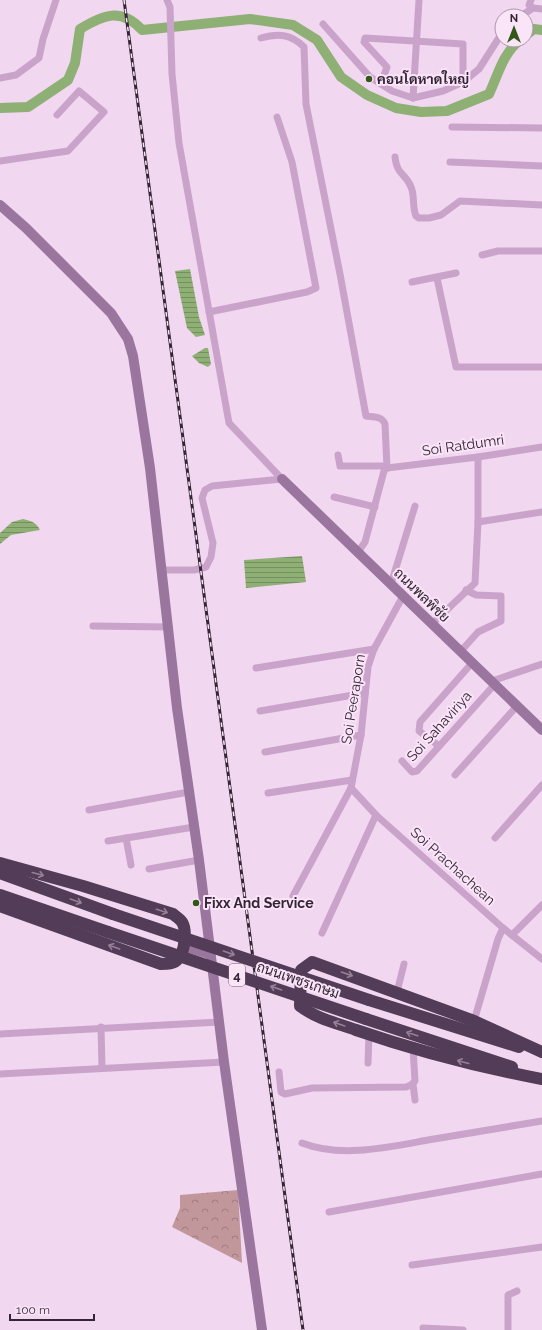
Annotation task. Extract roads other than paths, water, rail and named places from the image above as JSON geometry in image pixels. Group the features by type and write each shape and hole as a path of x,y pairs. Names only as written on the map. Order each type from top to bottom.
{"highway":[{"path":"0,863 83,886 172,914 182,921 184,929 183,946 179,958 171,964 161,964 0,906"},
{"name":"ถนนเพชรเกษม","path":"0,873 113,914 369,1000 542,1055"},
{"name":"ถนนเพชรเกษม","path":"0,895 542,1078"},
{"path":"542,1052 474,1021 398,992 312,962 301,970 300,1006 311,1015 369,1035 490,1069 542,1087"},
{"path":"507,1035 542,1046"},
{"path":"490,1069 542,1078"}],"street":[{"path":"0,78 16,75 39,58 43,38 56,0"},
{"path":"413,98 419,0"},
{"path":"531,0 529,5 533,8"},
{"path":"169,4 172,74 179,143 229,423 282,479"},
{"path":"323,24 370,77 392,91 413,98 443,91 464,82 479,69 494,46"},
{"path":"261,38 275,34 296,40 304,47 306,104 340,274 366,416 379,418 384,421 387,468 384,471 365,542 358,552"},
{"path":"381,84 387,68 364,42 364,38 463,44 464,82"},
{"path":"0,160 68,151 104,112 78,91 57,115"},
{"path":"209,312 307,292 316,288 292,162 277,117"},
{"path":"452,127 542,128"},
{"path":"395,157 397,169 411,186 414,211 416,216 419,218 441,216 460,201 542,205"},
{"path":"450,162 542,166"},
{"path":"0,205 26,228 111,313 128,339 133,356 146,438 169,627 176,708 199,860 209,954 262,1330"},
{"path":"482,255 498,251 542,251"},
{"path":"412,282 456,273"},
{"path":"437,278 456,366 542,367"},
{"name":"Soi Ratdumri","path":"338,455 340,466 383,466 387,468 478,457 542,447"},
{"path":"432,624 475,583 478,522 478,457"},
{"path":"162,570 194,570 206,567 211,557 213,543 202,498 205,490 212,486 282,479"},
{"name":"ถนนพลพิชัย","path":"282,479 542,730"},
{"path":"334,497 375,507"},
{"path":"391,584 415,506"},
{"path":"478,522 542,512"},
{"path":"461,651 478,632 501,621 501,596 476,595 466,590"},
{"name":"Soi Peeraporn","path":"351,788 361,735 368,667 374,649 403,596"},
{"path":"93,626 169,627"},
{"path":"256,668 274,662 374,649"},
{"path":"439,746 419,731 420,722 472,663"},
{"path":"493,683 542,664"},
{"name":"Soi Sahaviriya","path":"402,761 414,772 439,746 493,683"},
{"path":"260,711 365,693"},
{"path":"455,775 517,706"},
{"path":"265,752 361,735"},
{"path":"268,793 352,780"},
{"path":"494,838 542,785"},
{"path":"293,896 351,788"},
{"name":"Soi Prachachean","path":"351,788 376,815 503,928 542,959"},
{"path":"89,810 189,792"},
{"path":"322,933 376,815"},
{"path":"108,841 194,827"},
{"path":"126,838 131,865"},
{"path":"149,869 199,860"},
{"path":"512,935 542,905"},
{"path":"474,1021 498,939 503,928"},
{"path":"183,946 209,954"},
{"path":"398,992 404,964"},
{"path":"0,1034 101,1027 219,1022"},
{"path":"101,1027 102,1068"},
{"path":"368,1063 369,1035"},
{"path":"413,1048 415,1081 413,1084 415,1100"},
{"path":"0,1074 224,1062"},
{"path":"279,1072 281,1092 285,1094 312,1088 406,1087 413,1084"},
{"path":"302,1143 312,1147 325,1149 378,1148 542,1121"},
{"path":"330,1212 542,1174"},
{"path":"412,1265 542,1247"},
{"path":"508,1330 508,1295 517,1291"},
{"path":"423,1328 463,1330"}],"waterway":[{"path":"0,108 28,107 68,80 75,63 80,29 96,20 112,16 127,18 142,30 250,19 293,25 317,40 341,77 367,95 396,108 421,112 447,111 489,94 498,72 512,48"},
{"path":"534,29 542,30"}],"railway":[{"path":"124,0 303,1330"}],"place":[{"name":"คอนโดหาดใหญ่","path":"369,79"},
{"name":"Fixx And Service","path":"196,903"}]}
